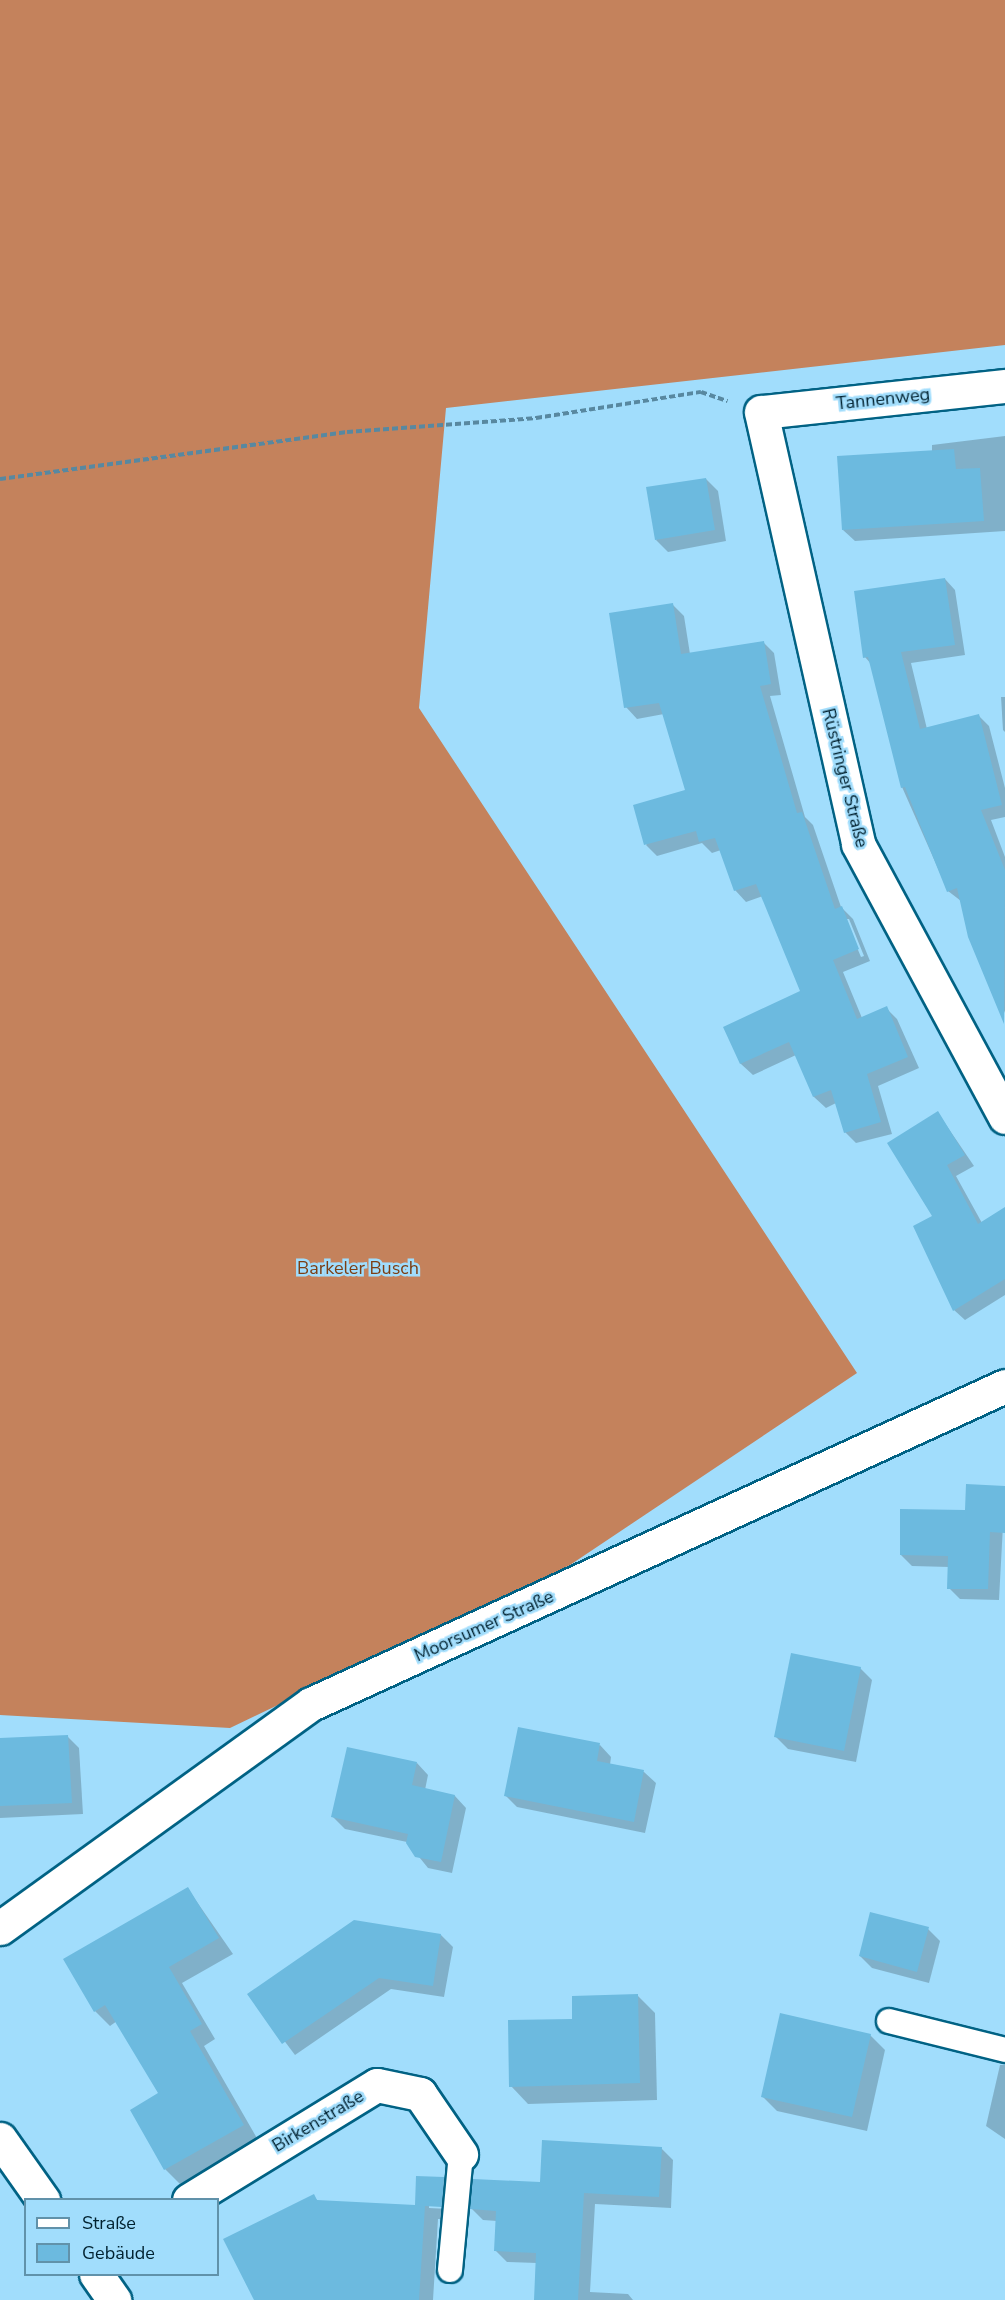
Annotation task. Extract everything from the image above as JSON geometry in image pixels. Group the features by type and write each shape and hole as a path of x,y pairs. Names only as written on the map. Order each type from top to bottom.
{"street":[{"name":"Tannenweg","path":"760,412 1005,386"},
{"name":"Rüstringer Straße","path":"760,412 858,844 1005,1117"},
{"name":"Moorsumer Straße","path":"0,1928 312,1704 1005,1386"},
{"name":"Birkenstraße","path":"191,2198 377,2085 420,2094 461,2154"},
{"path":"0,2139 42,2198"},
{"path":"97,2276 114,2300"}],"lane":[{"path":"889,2021 1005,2050"},
{"path":"450,2270 461,2154"}],"path":[{"path":"0,479 347,432 536,418 700,392 760,412"}],"green space":[{"name":"Barkeler Busch","path":"0,0 1005,0 1005,345 446,408 419,708 857,1373 570,1565 230,1728 0,1715"}],"building":[{"path":"954,449 956,469 980,468 984,521 842,530 837,456"},
{"path":"706,478 715,530 655,540 646,487"},
{"path":"945,578 955,645 901,652 920,729 979,714 1002,805 981,810 1005,870 1004,1024 968,937 957,888 947,892 905,787 901,788 868,657 863,658 854,591"},
{"path":"673,603 681,654 764,641 771,684 760,686 797,813 802,812 835,909 842,906 859,949 833,960 857,1019 887,1006 908,1057 867,1074 881,1122 844,1133 831,1090 813,1097 789,1042 740,1064 723,1027 800,991 756,884 734,891 715,838 699,842 696,831 644,845 633,805 685,790 659,703 624,708 609,613"},
{"path":"938,1111 965,1155 947,1165 978,1224 1005,1207 1005,1279 953,1311 913,1226 932,1216 887,1143"},
{"path":"966,1484 1005,1486 1005,1533 990,1532 988,1589 947,1589 948,1556 900,1555 900,1509 965,1510"},
{"path":"791,1653 861,1667 844,1751 774,1737"},
{"path":"518,1727 600,1743 597,1761 644,1770 634,1822 504,1796"},
{"path":"68,1735 72,1803 0,1806 0,1738"},
{"path":"347,1747 417,1762 412,1785 455,1795 441,1862 415,1857 406,1843 408,1834 331,1817"},
{"path":"188,1887 219,1938 169,1967 202,2024 190,2031 244,2125 164,2170 130,2110 158,2093 105,2005 94,2012 63,1959"},
{"path":"870,1912 929,1927 917,1972 859,1956"},
{"path":"354,1920 441,1934 433,1986 379,1978 282,2044 247,1994"},
{"path":"638,1994 640,2083 509,2087 508,2020 572,2019 572,1996"},
{"path":"780,2013 871,2034 852,2117 761,2097"},
{"path":"542,2140 662,2147 659,2197 584,2193 578,2300 534,2300 536,2253 494,2251 496,2211 470,2209 473,2179 540,2182"},
{"path":"416,2176 444,2177 442,2207 425,2206 419,2300 254,2300 223,2239 314,2194 317,2200 415,2205"}]}
